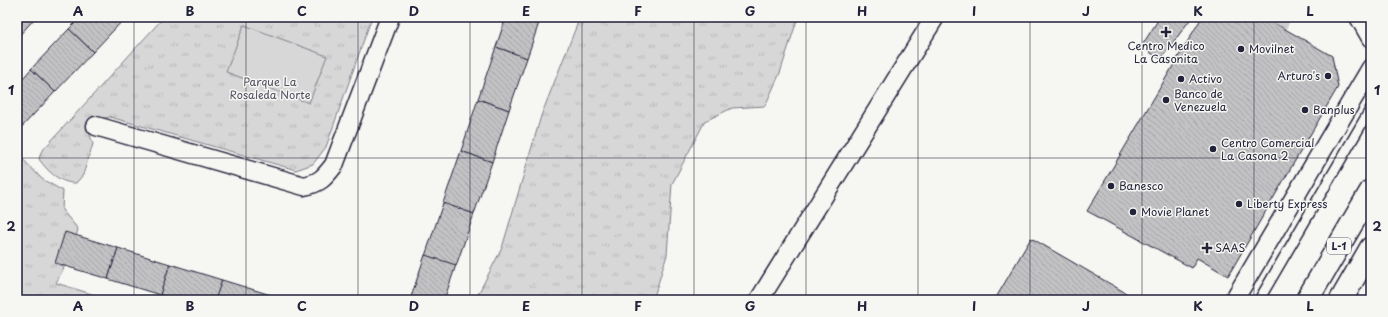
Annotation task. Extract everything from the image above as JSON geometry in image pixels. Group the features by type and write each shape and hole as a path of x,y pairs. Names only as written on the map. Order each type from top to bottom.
{"main road":[{"name":"L-1","path":"1307,300 1371,191"},
{"name":"L-1","path":"1341,300 1371,248"}],"street":[{"path":"96,126 304,186 317,183 326,176 334,165 390,17"},
{"path":"759,300 934,17"},
{"path":"1359,17 1371,38"},
{"path":"1234,300 1371,68"}],"lane":[{"path":"1259,300 1371,108"}],"green space":[{"name":"Parque La Rosaleda Norte","path":"164,17 372,17 326,147 313,164 296,170 110,117 96,120 91,130 93,144 83,175 76,183 70,183 60,179 50,172 39,159 41,152"},
{"path":"580,17 798,17 780,73 765,106 732,108 705,121 672,184 667,255 653,300 475,300 502,248 541,116"},
{"path":"244,25 327,56 309,103 226,72"},
{"path":"17,153 42,179 63,191 62,210 78,229 72,252 56,283 111,300 17,300"}],"building":[{"path":"17,17 36,17 17,38"},
{"path":"81,17 126,17 93,52 69,29"},
{"path":"506,17 541,17 527,58 496,47"},
{"name":"Centro Medico La Casonita","path":"1160,17 1192,17 1161,59 1141,47"},
{"name":"Centro Comercial La Casona 2","path":"1202,17 1264,17 1332,56 1338,87 1228,276 1197,258 1192,268 1087,211"},
{"path":"69,29 93,52 55,92 31,69"},
{"path":"496,47 527,58 509,110 478,99"},
{"path":"31,69 55,92 17,132 17,85"},
{"path":"478,99 509,110 492,162 461,151"},
{"path":"461,151 492,162 474,214 443,203"},
{"path":"443,203 474,214 456,266 425,256"},
{"path":"65,232 118,248 108,279 55,263"},
{"path":"1031,238 1138,300 1004,300 997,296"},
{"path":"118,248 170,264 160,295 108,279"},
{"path":"425,255 456,265 444,300 410,300"},
{"path":"170,264 222,280 216,300 176,300 160,295"},
{"path":"222,280 274,296 273,300 215,300"},
{"path":"274,296 288,300 273,300"}],"tunnel":[{"path":"1278,25 1282,17"}],"place":[{"name":"Centro Medico La Casonita","path":"1166,32"},
{"name":"Movilnet","path":"1241,49"},
{"name":"Arturo's","path":"1328,76"},
{"name":"Activo","path":"1181,79"},
{"name":"Banco de Venezuela","path":"1166,100"},
{"name":"Banplus","path":"1305,110"},
{"name":"Centro Comercial La Casona 2","path":"1213,149"},
{"name":"Banesco","path":"1111,186"},
{"name":"Liberty Express","path":"1239,204"},
{"name":"Movie Planet","path":"1133,212"},
{"name":"SAAS","path":"1207,248"}]}
